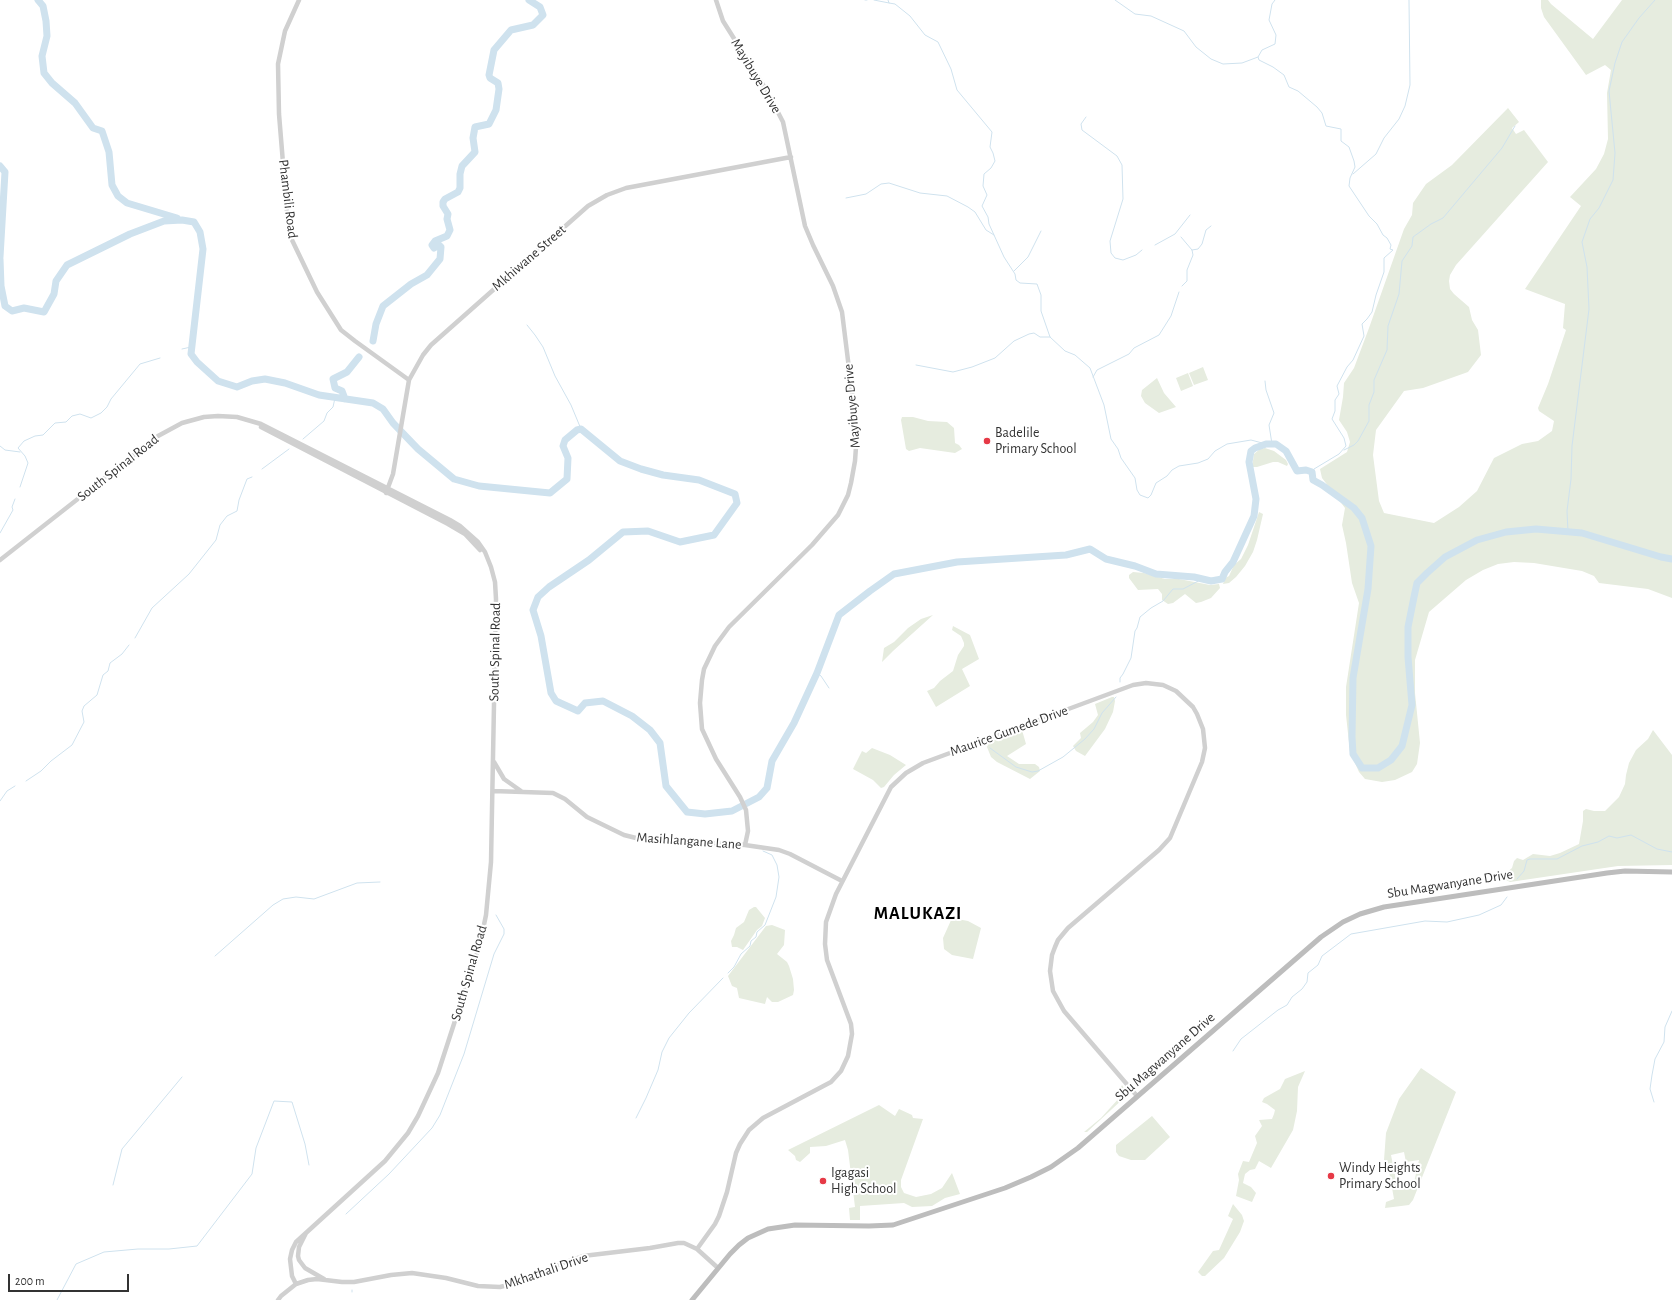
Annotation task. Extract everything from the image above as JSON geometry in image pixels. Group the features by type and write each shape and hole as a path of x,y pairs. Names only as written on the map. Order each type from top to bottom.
{"main road":[{"name":"Sbu Magwanyane Drive","path":"692,1300 739,1245 748,1238 768,1229 794,1225 893,1225 932,1213 1031,1177 1051,1167 1078,1148 1321,937 1343,922 1360,914 1391,905 1607,873 1625,871 1672,872"}],"street":[{"name":"Phambili Road","path":"299,0 286,31 278,64 279,114 292,240 317,292 342,330 355,342 409,380"},
{"name":"Mayibuye Drive","path":"716,0 723,21 776,106 783,122 807,232 833,286 842,312 857,433 857,447 851,483 848,495 838,515 820,536 729,627 715,646 704,669 700,702 702,729 713,754 746,810 748,831 745,845"},
{"name":"Mkhiwane Street","path":"387,491 393,474 409,380 422,355 432,344 588,206 626,188 791,157"},
{"name":"South Spinal Road","path":"0,560 166,431 182,423 204,417 228,416 251,421 267,427 387,491 460,526 478,542 486,556 495,582 496,599 494,762 491,862 486,915 480,944 440,1067 429,1095 408,1133 385,1161 296,1242 292,1250 290,1267 296,1284"},
{"name":"Maurice Gumede Drive","path":"697,1249 719,1216 727,1192 736,1153 749,1130 763,1118 831,1082 841,1071 848,1056 852,1034 851,1024 829,968 825,944 826,928 829,912 836,894 891,787 911,769 923,763 1141,683 1155,684 1176,691 1186,700 1197,714 1203,729 1205,748 1199,772 1174,832 1162,847 1068,928 1058,940 1050,964 1050,980 1053,991 1064,1012 1137,1096"},
{"path":"494,762 504,779 511,786 523,792"},
{"name":"Masihlangane Lane","path":"493,791 547,792 557,795 587,817 632,837 652,841 745,845 779,850 790,854 842,881"},
{"path":"308,1230 299,1247 299,1260 306,1268 327,1280"},
{"name":"Mkhathali Drive","path":"296,1284 308,1280 354,1282 392,1274 412,1273 446,1278 478,1286 500,1288 524,1282 563,1263 583,1256 678,1243 684,1243 697,1249 718,1268"},
{"path":"278,1300 296,1284"}],"shaded area":[{"path":"1541,0 1548,0 1593,39 1622,0 1672,0 1672,598 1648,589 1599,583 1594,576 1582,571 1534,563 1514,562 1498,564 1483,570 1466,580 1429,612 1415,660 1415,693 1420,743 1417,764 1412,772 1395,780 1382,782 1365,779 1359,772 1350,752 1346,715 1346,687 1359,603 1352,583 1342,525 1345,508 1322,478 1320,469 1347,452 1350,442 1347,432 1339,420 1344,383 1354,368 1404,229 1412,215 1413,203 1426,184 1452,165 1508,108 1519,122 1512,128 1516,134 1524,130 1548,162 1456,265 1450,275 1450,289 1469,307 1472,320 1478,330 1481,355 1468,372 1423,388 1404,391 1376,430 1373,455 1379,501 1384,513 1434,523 1459,507 1477,491 1494,458 1522,444 1538,441 1552,431 1554,421 1539,411 1538,408 1548,384 1566,330 1563,328 1565,304 1525,289 1581,206 1570,197 1596,169 1604,154 1608,139 1607,93 1611,70 1605,65 1586,75 1544,17 1541,8"},
{"path":"1203,367 1208,380 1194,385 1189,373"},
{"path":"1188,373 1193,386 1181,391 1176,378"},
{"path":"1157,378 1164,393 1176,407 1159,413 1145,403 1141,396 1142,390"},
{"path":"902,417 913,417 928,421 947,422 954,428 955,443 962,449 955,453 920,448 909,451 906,449 901,420"},
{"path":"1265,448 1274,451 1286,460 1288,464 1287,466 1278,462 1273,462 1252,467 1254,454 1260,449"},
{"path":"1259,512 1263,514 1253,552 1245,566 1236,577 1229,583 1223,584 1225,578 1229,576 1234,565 1241,559 1248,545"},
{"path":"1133,572 1144,573 1165,579 1179,579 1210,585 1219,584 1220,588 1211,598 1201,602 1196,603 1185,594 1173,603 1168,604 1162,600 1162,594 1158,589 1138,590 1129,578 1129,575"},
{"path":"933,615 882,662 884,648 894,642 908,628 921,619"},
{"path":"953,626 970,635 979,659 962,669 970,686 936,707 927,691 934,688 940,681 953,671 958,655 964,646 961,636 952,630"},
{"path":"1114,697 1115,701 1113,712 1105,729 1085,756 1076,751 1073,746 1081,738 1080,733 1093,722 1098,715 1095,704"},
{"path":"1022,730 1026,744 1007,756 1019,764 1035,764 1039,767 1040,771 1030,779 997,762 991,757 987,747 989,742"},
{"path":"1653,730 1672,755 1672,865 1618,866 1510,882 1506,880 1505,874 1512,868 1514,861 1517,858 1523,860 1533,854 1550,856 1579,844 1583,821 1583,811 1586,809 1605,811 1619,797 1625,784 1629,763 1636,750 1648,739"},
{"path":"872,748 890,755 906,765 894,775 884,787 881,788 873,780 853,769 862,751 866,753"},
{"path":"756,907 765,918 762,926 757,930 743,950 737,947 732,947 731,941 736,928 744,922 749,910"},
{"path":"952,918 968,921 981,928 973,959 952,955 944,949 943,938"},
{"path":"772,925 785,930 784,945 777,954 787,962 789,966 793,979 793,995 778,1002 772,1002 767,997 765,1004 739,998 737,988 732,986 728,976 766,926"},
{"path":"1421,1068 1456,1092 1413,1200 1409,1205 1385,1208 1386,1202 1394,1199 1387,1160 1384,1160 1386,1133 1399,1099","holes":["1404,1152 1406,1162 1419,1160 1413,1187 1398,1190 1391,1155"]},
{"path":"1305,1071 1298,1087 1297,1111 1293,1130 1271,1168 1259,1161 1255,1169 1250,1170 1245,1174 1243,1183 1251,1187 1256,1193 1252,1202 1236,1196 1239,1180 1238,1174 1243,1161 1249,1162 1257,1143 1255,1136 1262,1126 1259,1120 1272,1119 1274,1114 1275,1110 1262,1102 1264,1098 1280,1089 1285,1079"},
{"path":"1122,1085 1126,1092 1124,1098 1087,1132 1084,1132 1101,1118 1120,1097 1119,1092"},
{"path":"879,1105 895,1116 899,1109 912,1115 913,1118 923,1119 901,1180 901,1187 904,1193 916,1197 931,1194 942,1188 952,1173 960,1194 945,1198 932,1206 912,1207 904,1203 860,1206 860,1220 850,1220 849,1208 855,1207 848,1150 845,1140 826,1146 810,1147 810,1153 800,1162 796,1160 795,1156 788,1150"},
{"path":"1152,1116 1170,1137 1145,1160 1131,1160 1119,1156 1116,1152 1116,1145"},
{"path":"1233,1204 1242,1215 1244,1221 1240,1232 1224,1258 1205,1276 1202,1276 1198,1272 1213,1251 1219,1250 1233,1219 1228,1216"}],"waterway":[{"path":"38,0 43,6 46,21 47,36 42,56 44,73 52,83 75,103 93,128 102,131 109,152 112,185 118,196 127,203 177,218"},
{"path":"373,341 376,324 383,306 411,284 427,275 440,259 441,247 439,245 434,248 432,245 435,241 447,236 450,230 447,219 448,214 443,206 443,202 445,199 458,192 460,188 460,174 462,166 475,152 473,138 475,127 489,124 496,110 499,89 498,83 490,78 489,75 494,50 511,30 533,25 543,15 540,7 529,0"},
{"path":"874,0 889,3"},
{"path":"888,0 889,3 895,4 910,16 925,35 938,42 951,69 957,90 992,132 990,147 995,161 991,168 984,174 983,186 987,195 982,206 988,217 989,224 1004,257 1015,274 1016,280 1020,283 1037,284 1041,295 1041,311 1050,337 1065,351 1075,355 1090,368 1104,405 1111,439 1118,449 1121,458 1135,478 1137,490 1140,495 1148,498 1151,495 1156,483 1167,476 1172,470 1179,466 1198,463 1208,459 1215,451 1227,444 1251,440 1266,444"},
{"path":"1115,0 1135,14 1151,16 1184,31 1196,47 1211,59 1223,64 1242,63 1258,57"},
{"path":"1275,0 1272,4 1269,20 1276,35 1275,44 1262,50 1258,57 1259,60 1273,67 1284,75 1289,87 1298,91 1317,107 1322,113 1326,126 1341,129 1341,141 1349,147 1355,167 1350,178 1349,186 1369,216 1387,238 1391,245 1390,249 1393,250 1384,258 1384,272 1372,312 1362,324 1364,336 1353,360 1347,367 1337,386 1339,394 1335,400 1335,411 1332,419 1344,438 1346,446 1339,454 1314,469 1312,472"},
{"path":"1353,174 1376,154 1384,138 1399,119 1405,106 1410,85 1409,0"},
{"path":"1568,532 1567,511 1571,479 1572,446 1589,309 1587,267 1582,242 1590,219 1599,208 1613,180 1615,153 1609,91 1615,63 1622,42 1639,18 1655,0"},
{"path":"1086,117 1081,124 1082,130 1117,156 1122,165 1123,199 1110,241 1111,253 1115,258 1123,260 1136,255 1142,250"},
{"path":"1344,450 1354,445 1358,441 1369,421 1369,405 1374,392 1374,380 1387,350 1388,326 1399,294 1402,261 1412,246 1413,237 1431,224 1443,218 1502,148 1515,126"},
{"path":"0,166 5,172 0,257"},
{"path":"846,198 866,194 881,184 889,183 920,193 947,196 975,212 986,230 994,235"},
{"path":"1155,245 1175,234 1190,215"},
{"path":"0,259 1,286 5,306 12,311 24,308 44,312 54,294 56,281 67,265 130,234 164,221 182,220 194,222 200,232 203,249 191,354 197,362 218,381 237,387 252,381 265,379 285,383 319,395 373,403 383,409 393,423 418,449 454,479 479,486 550,493 567,479 568,458 563,446 565,440 577,430 581,429 620,461 663,475 699,480 735,494 737,503 714,535 680,542 648,531 623,532 589,560 549,587 538,597 533,610 541,636 551,693 556,701 578,711 585,703 603,701 632,716 650,730 660,743 666,786 687,812 705,814 732,811 759,797 767,788 772,761 794,723 817,673 839,615 894,574 957,562 1066,555 1090,549 1106,559 1135,566 1156,574 1194,577 1211,581 1222,579 1225,572 1233,562 1254,516 1256,499 1249,462 1251,451 1266,444 1276,444 1286,451 1297,471 1306,470 1312,472 1313,480 1354,508 1362,518 1371,546 1368,589 1353,678 1353,754 1362,768 1378,768 1391,760 1402,746 1412,705 1408,657 1408,627 1417,583 1445,557 1477,540 1506,532 1536,529 1582,533 1672,559"},
{"path":"1192,250 1198,249 1202,244 1206,230 1211,226"},
{"path":"1014,271 1028,257 1041,231"},
{"path":"1181,237 1192,250 1193,255 1187,270 1187,281 1182,286"},
{"path":"1093,377 1097,370 1129,354 1134,348 1159,335 1171,316 1179,292"},
{"path":"527,325 543,347 555,376 571,405 581,429"},
{"path":"916,365 953,372 972,367 995,358 1014,341 1029,334 1034,333 1040,337 1050,337"},
{"path":"182,349 191,347"},
{"path":"345,399 342,391 335,388 333,379 347,372 359,357"},
{"path":"20,487 28,463 25,456 18,448 24,441 35,436 43,435 55,423 66,422 72,416 80,414 91,418 101,413 140,364 160,358"},
{"path":"1265,381 1266,390 1274,413 1269,425 1272,444"},
{"path":"303,439 324,421 327,413 333,407 335,398"},
{"path":"0,446 5,450 20,452"},
{"path":"262,469 289,449"},
{"path":"135,638 152,608 189,574 216,540 220,525 227,516 237,511 239,500 247,479 252,477"},
{"path":"0,533 13,510 12,507 15,499"},
{"path":"1120,682 1120,678 1131,658 1135,631 1140,617 1163,601 1173,589 1183,589 1204,578"},
{"path":"26,781 41,771 51,761 72,745 84,722 82,711 84,706 97,695 103,675 108,671 110,663 122,654 129,645"},
{"path":"817,673 821,676 829,688"},
{"path":"990,748 1016,767 1032,772 1038,771 1063,757 1085,739 1094,729 1102,713 1116,697"},
{"path":"0,801 7,791 15,786"},
{"path":"1517,879 1524,871 1527,860 1557,859 1582,846 1598,842 1609,836 1617,838 1631,835 1657,849 1672,852"},
{"path":"728,973 734,967 741,954 750,946 751,941 756,937 757,932 765,925 776,897 779,877 777,865 772,855 763,851"},
{"path":"215,956 273,905 283,899 296,897 314,899 357,883 380,882"},
{"path":"1233,1051 1241,1039 1278,1010 1287,1005 1292,997 1302,989 1307,982 1308,973 1318,965 1322,956 1351,934 1425,921 1447,922 1479,915 1501,905 1507,897"},
{"path":"346,1214 389,1174 432,1128 440,1115 464,1054 494,954 504,934 504,929 496,915"},
{"path":"636,1118 658,1070 662,1052 669,1038 689,1013 723,978"},
{"path":"1654,1102 1650,1089 1655,1059 1664,1042 1665,1027 1672,1011"},
{"path":"113,1185 122,1149 182,1077"},
{"path":"57,1300 76,1264 104,1252 197,1246 252,1174 256,1148 274,1101 292,1102 305,1144 309,1165"}],"place":[{"name":"Badelile Primary School","path":"987,441"},
{"name":"Windy Heights Primary School","path":"1331,1176"},
{"name":"Igagasi High School","path":"823,1181"}],"district":[{"name":"MALUKAZI","path":"918,914"}]}
